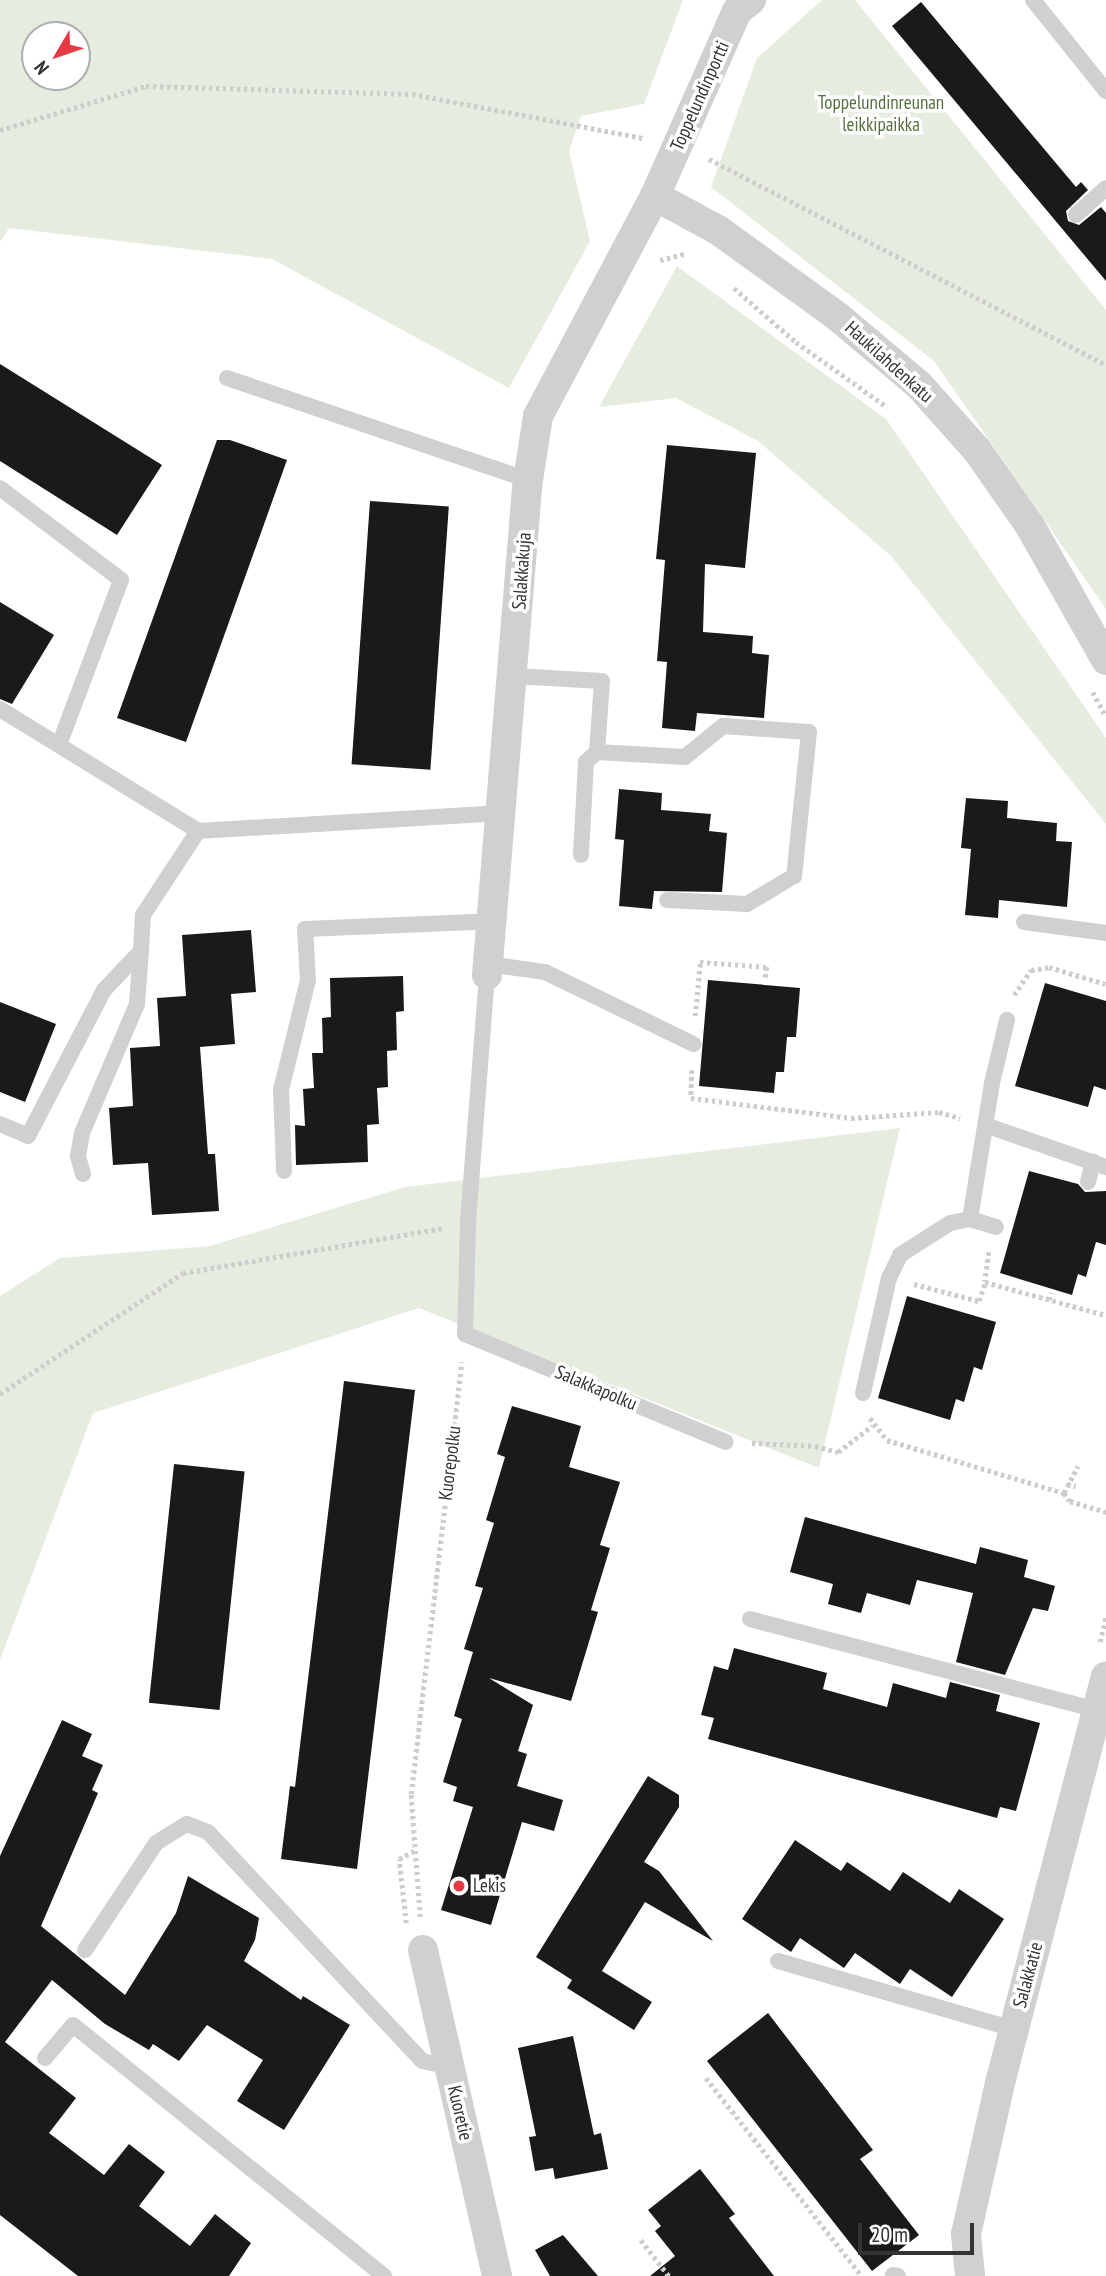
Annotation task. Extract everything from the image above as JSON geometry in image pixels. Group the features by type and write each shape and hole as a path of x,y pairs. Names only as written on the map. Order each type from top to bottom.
{"street":[{"name":"Toppelundinportti","path":"655,197 738,4"},
{"name":"Salakkakuja","path":"487,969 514,676 528,480 538,416 655,197"},
{"name":"Haukilahdenkatu","path":"655,197 718,230 837,316 919,385 977,450 1030,526 1098,653"},
{"name":"Salakkatie","path":"970,2276 966,2234 1014,2029 1106,1676"},
{"name":"Kuoretie","path":"423,1950 496,2276"}],"lane":[{"path":"1033,0 1106,91"},
{"path":"1076,215 1106,188"},
{"path":"227,378 528,480"},
{"path":"0,488 121,580 59,745"},
{"path":"514,676 602,681 597,752 586,762 581,855"},
{"path":"0,709 198,831 502,813"},
{"path":"597,752 685,757 723,726 809,732 794,876 747,904 667,900"},
{"path":"83,1174 78,1156 82,1133 137,1004 143,915 198,831"},
{"path":"284,1171 281,1090 308,980 305,929 492,920"},
{"path":"1024,922 1106,933"},
{"path":"0,1124 28,1136 104,990 141,951"},
{"path":"465,1334 468,1223 487,969 545,972 693,1044"},
{"path":"970,1219 988,1126 992,1083 1007,1020"},
{"path":"988,1126 1100,1164 1088,1182"},
{"path":"863,1393 889,1278 900,1255 950,1223 970,1219 996,1227"},
{"name":"Salakkapolku","path":"465,1334 726,1442"},
{"path":"750,1619 1097,1710"},
{"path":"85,1950 156,1843 187,1824 208,1832 422,2061 450,2067"},
{"path":"778,1961 1014,2029"},
{"path":"45,2058 73,2025 384,2276"}],"path":[{"path":"0,130 146,86 412,94 643,138"},
{"path":"702,155 1106,365"},
{"path":"730,285 796,342 893,411"},
{"path":"1098,653 1106,716"},
{"path":"695,1015 700,962 767,967 765,980"},
{"path":"1007,1020 1014,993 1031,970 1049,967 1106,984"},
{"path":"692,1063 691,1098 850,1118 939,1112 988,1126"},
{"path":"0,1394 183,1273 468,1223"},
{"path":"889,1278 979,1301 996,1227"},
{"path":"985,1282 1106,1315"},
{"path":"1049,1300 1051,1292"},
{"name":"Kuorepolku","path":"423,1950 411,1794 465,1334"},
{"path":"863,1393 872,1426 887,1440 1064,1493 1070,1501 1106,1512"},
{"path":"726,1442 815,1446 838,1452 872,1426"},
{"path":"1064,1493 1078,1466"},
{"path":"1067,1484 1076,1486"},
{"path":"706,2078 862,2276"},
{"path":"641,2240 668,2276"}],"green space":[{"path":"0,0 683,0 644,104 581,116 569,151 590,241 509,388 272,259 9,228 0,242"},
{"name":"Toppelundinreunan leikkipaikka","path":"822,0 855,0 1106,310 1106,609 934,361 711,187 757,58"},
{"path":"677,266 886,419 1106,738 1106,824 891,556 758,441 676,398 599,407"},
{"path":"900,1128 819,1468 419,1308 93,1413 0,1660 0,1296 60,1258 210,1246 405,1187"}],"building":[{"path":"921,2 1076,187 1081,182 1088,190 1066,211 1068,221 1079,225 1101,207 1106,213 1106,281 892,26"},
{"path":"0,364 162,465 117,535 0,461"},
{"path":"217,440 230,440 287,460 186,742 117,718"},
{"path":"667,445 756,453 745,568 705,564 703,632 753,636 752,653 769,655 764,718 697,713 695,731 662,728 667,662 657,661 665,560 656,559"},
{"path":"370,501 449,507 430,770 352,764"},
{"path":"0,602 54,635 12,704 0,699"},
{"path":"619,789 662,793 661,810 711,814 709,831 727,833 722,892 654,891 652,909 619,906 624,840 615,839"},
{"path":"966,798 1008,801 1007,818 1057,823 1056,841 1072,842 1067,907 999,900 998,918 965,915 971,849 961,848"},
{"path":"251,930 256,992 231,994 235,1044 200,1047 208,1154 215,1154 219,1211 152,1215 148,1163 113,1165 109,1108 133,1106 130,1048 160,1046 157,998 186,996 182,935"},
{"path":"403,976 404,1011 396,1012 397,1050 387,1051 388,1087 377,1088 379,1124 367,1125 368,1162 296,1165 295,1125 305,1126 303,1089 314,1088 312,1053 323,1053 322,1018 331,1017 330,978"},
{"path":"708,980 800,988 796,1037 787,1037 784,1072 776,1072 774,1093 699,1086"},
{"path":"1045,983 1106,1001 1106,1090 1094,1086 1088,1107 1015,1086"},
{"path":"0,1002 56,1024 25,1102 0,1092"},
{"path":"1029,1171 1078,1184 1085,1192 1106,1191 1106,1245 1096,1242 1086,1277 1078,1274 1072,1295 1000,1273"},
{"path":"907,1296 996,1322 982,1370 974,1367 964,1402 956,1399 950,1420 878,1398"},
{"path":"344,1381 415,1390 357,1869 281,1859 290,1786 295,1787"},
{"path":"512,1406 581,1426 569,1467 620,1482 600,1545 610,1548 591,1610 598,1612 571,1701 489,1678 533,1705 518,1751 527,1754 517,1786 563,1800 554,1831 522,1822 491,1925 441,1910 473,1807 453,1801 457,1787 443,1782 462,1719 454,1716 473,1652 464,1649 483,1588 475,1586 494,1523 486,1520 505,1457 497,1454"},
{"path":"174,1464 245,1471 220,1710 149,1703"},
{"path":"805,1517 976,1564 980,1547 1028,1560 1024,1577 1055,1586 1048,1611 1033,1608 1005,1675 956,1662 973,1593 917,1580 910,1605 867,1593 861,1613 828,1604 833,1584 790,1572"},
{"path":"734,1648 827,1673 823,1689 887,1707 893,1683 946,1698 950,1682 1000,1695 996,1711 1040,1723 1016,1811 1000,1807 997,1818 708,1739 714,1718 701,1715 714,1666 728,1670"},
{"path":"62,1720 92,1734 82,1756 103,1765 92,1790 98,1793 41,1926 125,1995 176,1913 188,1876 259,1918 255,1940 244,1961 301,2000 303,1996 350,2025 284,2130 237,2101 263,2060 207,2025 179,2061 153,2044 149,2050 105,2024 52,1980 5,2042 76,2098 49,2133 104,2175 129,2144 165,2172 139,2206 190,2246 215,2214 251,2243 229,2276 78,2276 0,2215 0,1856"},
{"path":"648,1776 679,1795 679,1807 644,1862 659,1871 713,1941 645,1902 602,1971 652,2002 634,2030 567,1988 572,1980 536,1957"},
{"path":"795,1840 841,1871 847,1862 890,1891 903,1872 950,1903 959,1889 1004,1919 952,1997 910,1969 900,1984 855,1953 844,1968 800,1938 791,1952 742,1919"},
{"path":"768,2013 873,2150 860,2159 919,2235 872,2271 707,2061"},
{"path":"573,2036 594,2135 601,2133 608,2169 555,2179 553,2168 535,2171 529,2137 536,2136 518,2048"},
{"path":"700,2169 735,2214 729,2218 774,2276 650,2276 675,2256 655,2231 661,2226 648,2210"},
{"path":"563,2235 598,2276 550,2276 535,2250"}],"place":[{"name":"Lekis","path":"459,1886"}]}
